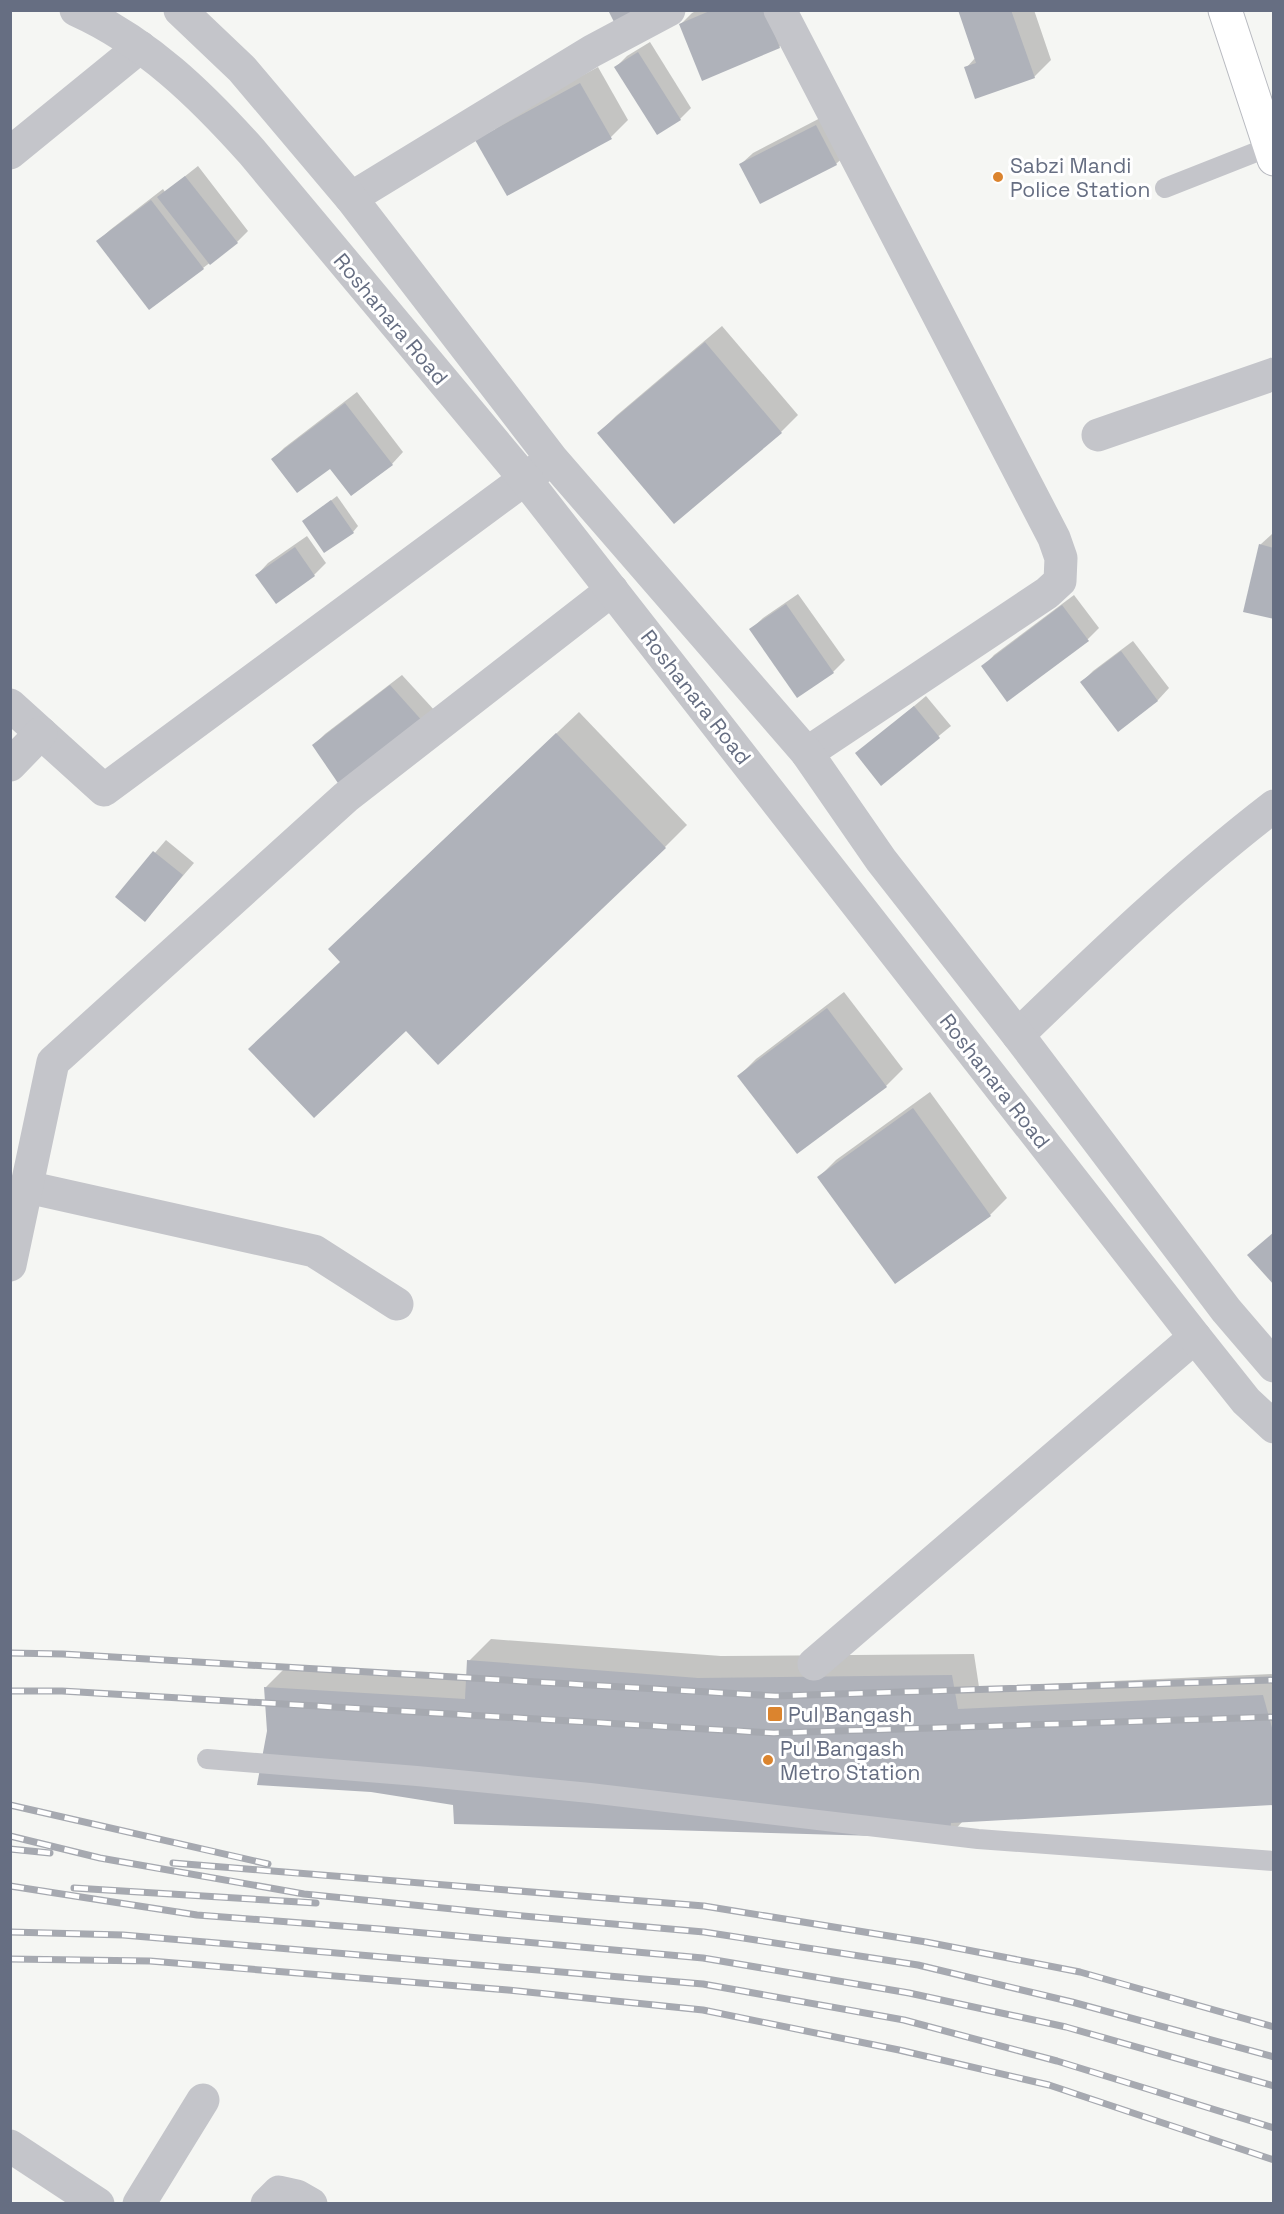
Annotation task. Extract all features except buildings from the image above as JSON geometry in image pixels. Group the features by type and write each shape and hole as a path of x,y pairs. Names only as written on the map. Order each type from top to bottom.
{"main road":[{"path":"1226,10 1271,153"}],"street":[{"name":"Roshanara Road","path":"76,10 105,24 140,47 211,105 260,161 525,479 1195,1337 1246,1401 1274,1427"},
{"path":"351,198 592,51 669,10"},
{"path":"780,10 1054,538 1061,558 1060,580 1047,593 807,753"},
{"name":"Roshanara Road","path":"182,11 242,69 351,198 552,459 807,753 881,860 1018,1035 1226,1310 1274,1366"},
{"path":"10,153 140,47"},
{"path":"1098,435 1274,374"},
{"path":"10,705 104,790 552,459"},
{"path":"10,1265 53,1062 346,797 612,590"},
{"path":"10,765 42,733"},
{"path":"1018,1035 1215,851 1274,806"},
{"path":"27,1187 314,1251 398,1304"},
{"path":"814,1664 1195,1337"},
{"path":"139,2204 203,2100"},
{"path":"10,2146 98,2204"},
{"path":"267,2204 279,2192 297,2196 311,2204"}],"lane":[{"path":"1165,188 1271,153"},
{"path":"207,1760 417,1776 578,1792 978,1839 1274,1861"}],"railway":[{"path":"10,1653 63,1654 775,1696 1274,1680"},
{"path":"10,1691 62,1691 774,1733 1274,1717"},
{"path":"10,1805 268,1864"},
{"path":"10,1836 100,1858 304,1894 704,1932 918,1965 1072,2002 1274,2057"},
{"path":"10,1849 50,1853"},
{"path":"173,1863 704,1906 926,1942 1080,1972 1274,2027"},
{"path":"10,1886 197,1915 703,1958 909,1993 1066,2027 1274,2086"},
{"path":"74,1888 316,1903"},
{"path":"10,1932 123,1935 703,1984 904,2020 1057,2061 1274,2128"},
{"path":"10,1959 150,1961 508,1990 703,2010 899,2050 1049,2085 1274,2160"}],"place":[{"name":"Sabzi Mandi Police Station","path":"998,177"},
{"name":"Pul Bangash","path":"775,1714"},
{"name":"Pul Bangash Metro Station","path":"768,1760"}]}
